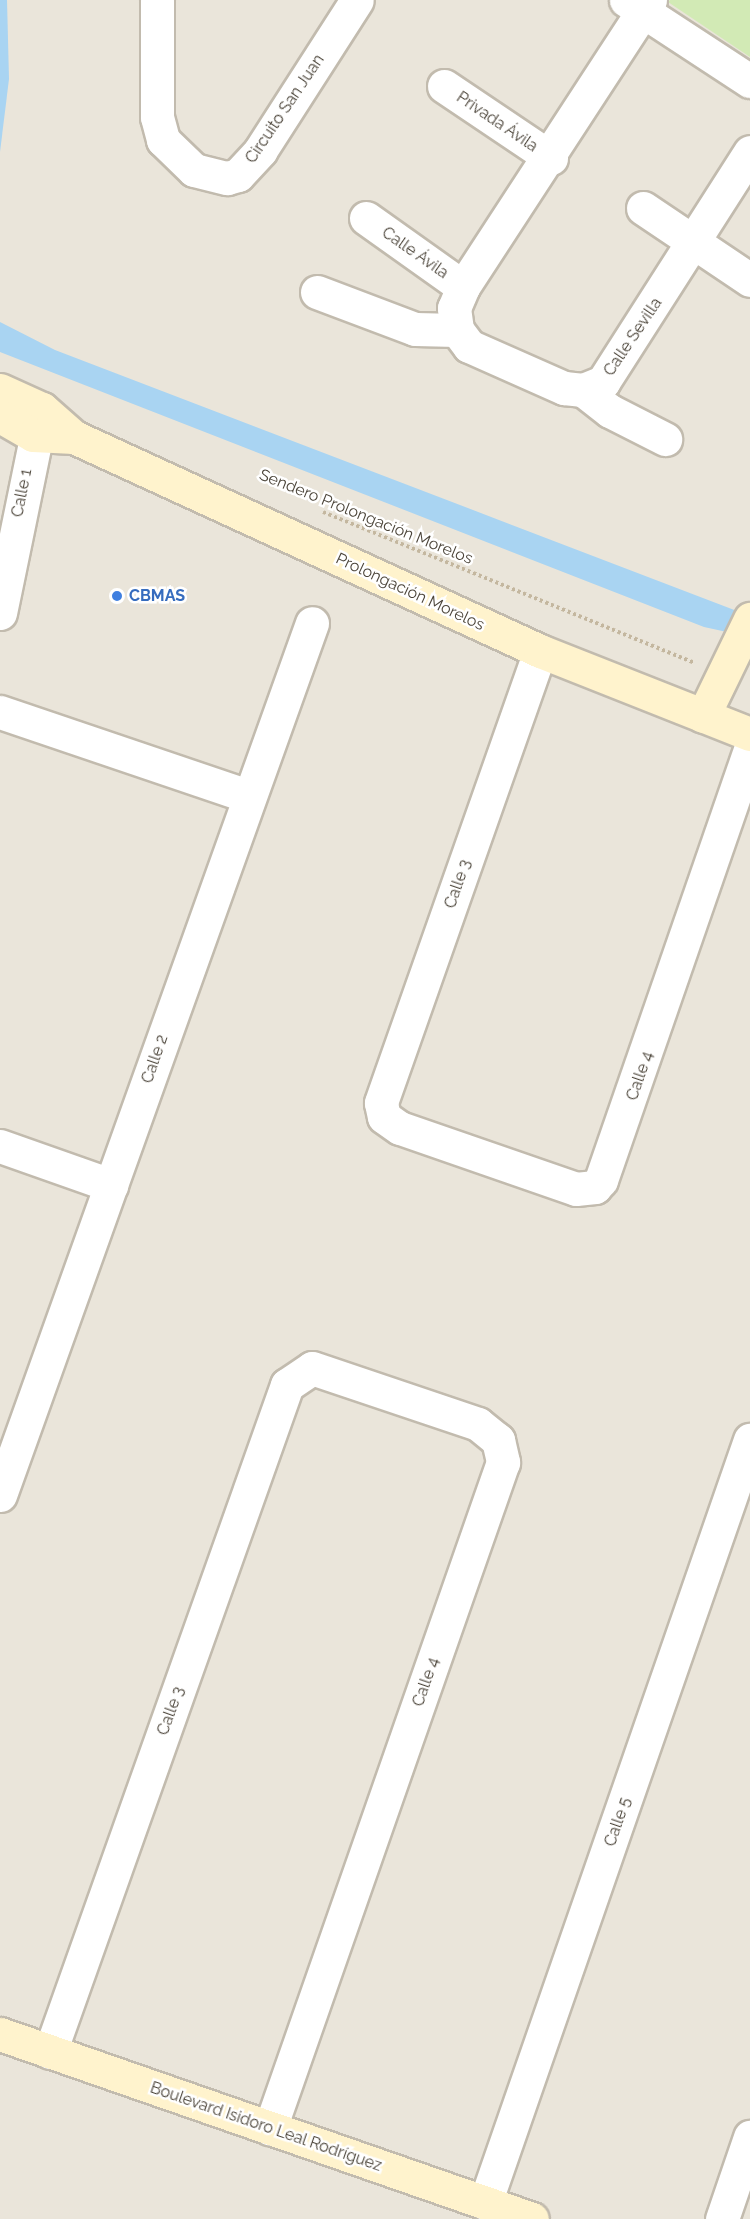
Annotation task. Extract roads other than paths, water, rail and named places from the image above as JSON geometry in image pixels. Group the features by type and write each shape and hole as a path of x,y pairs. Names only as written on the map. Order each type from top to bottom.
{"street":[{"name":"Circuito San Juan","path":"157,0 157,117 163,140 194,170 227,178 238,175 260,151 357,0"},
{"path":"665,439 610,411 583,390 564,388 468,346 457,330 454,308 463,287 551,158 640,4 750,81"},
{"name":"Privada Ávila","path":"444,86 551,158"},
{"name":"Calle Sevilla","path":"583,390 603,382 617,364 750,152"},
{"path":"643,208 750,280"},
{"name":"Calle Ávila","path":"366,218 463,287"},
{"path":"317,292 415,329 457,330"},
{"name":"Prolongación Morelos","path":"0,390 38,422"},
{"name":"Prolongación Morelos","path":"0,416 38,422 540,651 750,734"},
{"name":"Calle 1","path":"0,613 38,422"},
{"path":"703,716 750,619"},
{"name":"Calle 2","path":"0,1495 248,796 312,623"},
{"name":"Calle 3","path":"384,1117 381,1103 540,651"},
{"path":"0,712 248,796"},
{"name":"Calle 4","path":"384,1117 400,1128 576,1189 595,1186 601,1180 750,750"},
{"path":"0,1146 111,1185"},
{"name":"Calle 4","path":"270,2128 503,1462 498,1440 478,1424 312,1368 298,1373"},
{"name":"Calle 3","path":"50,2052 287,1385 298,1373"},
{"name":"Calle 5","path":"485,2203 750,1440"},
{"name":"Boulevard Isidoro Leal Rodríguez","path":"0,2034 532,2219"},
{"path":"722,2219 750,2137"}],"water":[{"path":"0,0 7,0 9,79 0,152"},
{"path":"0,322 55,350 750,616 750,637 704,627 0,352"}],"place":[{"name":"CBMAS","path":"117,596"}]}
